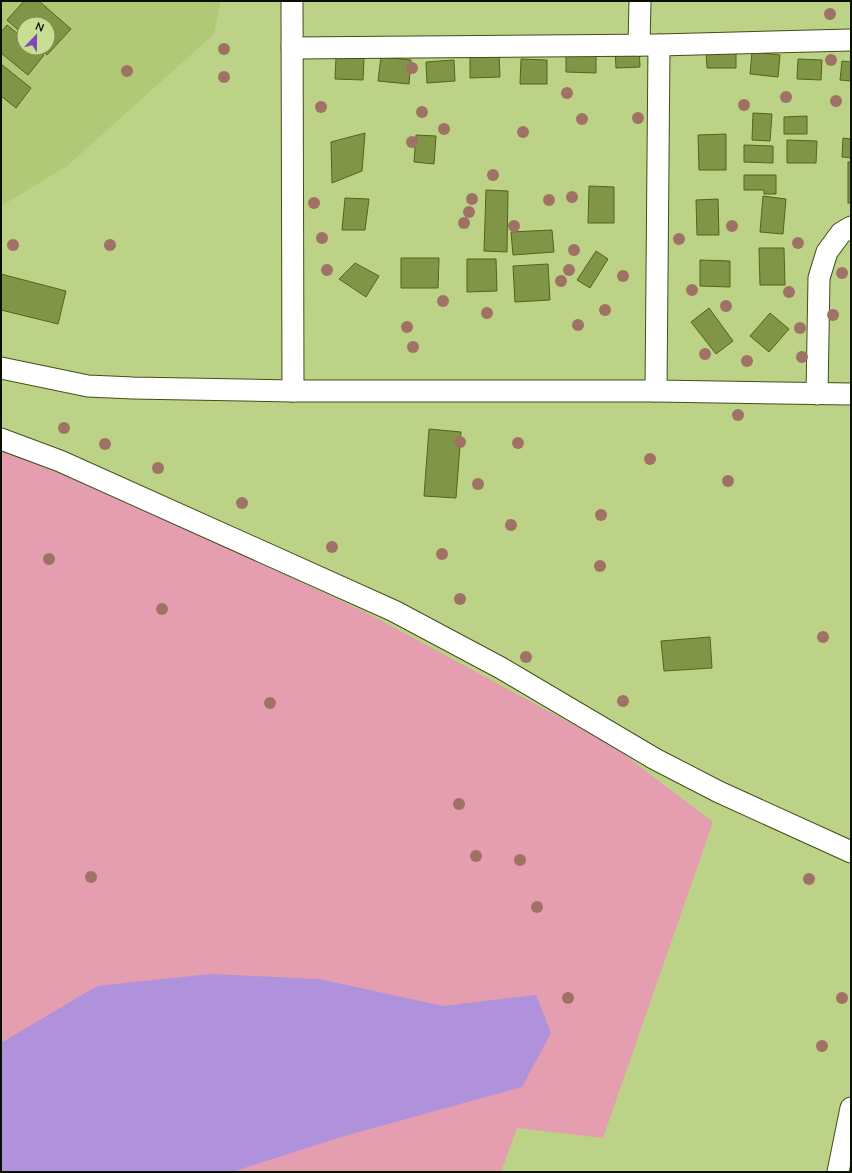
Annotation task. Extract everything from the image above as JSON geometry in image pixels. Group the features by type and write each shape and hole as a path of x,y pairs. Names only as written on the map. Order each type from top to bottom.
{"street":[{"path":"292,1 294,392"},
{"path":"640,1 649,45 656,390"},
{"path":"292,48 649,45 851,40"},
{"path":"817,394 819,278 827,252 841,233 851,227"},
{"path":"1,368 88,386 108,388 294,392 656,390 851,394"},
{"path":"1,439 60,462 394,611 501,668 655,759 719,792 851,852"},
{"path":"838,1172 851,1108"}],"shaded area":[{"path":"1,1 221,1 214,34 67,166 1,206"},
{"path":"1,448 38,460 369,614 613,746 713,822 603,1138 517,1128 501,1172 1,1172"},
{"path":"210,974 319,979 443,1006 536,995 551,1033 522,1087 341,1137 232,1172 1,1172 1,1043 97,986"}],"building":[{"path":"24,1 39,1 71,29 56,45 56,16 16,16 16,28 7,20"},
{"path":"7,25 16,32 16,56 43,56 28,75 1,53 1,32"},
{"path":"639,46 640,67 616,68 615,48"},
{"path":"736,50 736,68 707,68 706,51"},
{"path":"752,52 780,55 778,77 750,74"},
{"path":"566,54 596,54 596,73 566,72"},
{"path":"499,55 500,77 470,78 470,56"},
{"path":"381,57 411,60 409,84 378,81"},
{"path":"336,58 364,58 363,80 335,79"},
{"path":"521,59 547,60 547,84 520,84"},
{"path":"798,59 822,60 821,80 797,79"},
{"path":"454,60 455,81 427,83 426,62"},
{"path":"842,61 851,62 851,81 840,80"},
{"path":"1,64 31,88 16,108 1,96"},
{"path":"753,113 772,114 770,141 752,140"},
{"path":"807,116 807,134 784,134 784,117"},
{"path":"365,133 362,171 332,183 331,142"},
{"path":"726,134 726,170 699,170 698,135"},
{"path":"416,135 436,136 434,164 414,162"},
{"path":"843,138 851,139 851,158 842,157"},
{"path":"787,140 817,141 816,163 787,163"},
{"path":"744,145 773,146 773,163 744,162"},
{"path":"848,162 851,162 851,203 848,203"},
{"path":"744,175 776,175 776,194 764,194 764,190 744,190"},
{"path":"589,186 614,187 614,223 588,223"},
{"path":"486,190 508,191 507,252 484,251"},
{"path":"763,196 786,199 783,234 760,232"},
{"path":"345,198 369,199 365,230 342,230"},
{"path":"718,199 719,235 697,235 696,200"},
{"path":"552,230 554,252 513,255 511,232"},
{"path":"759,248 784,248 785,285 760,285"},
{"path":"596,251 608,259 590,288 577,280"},
{"path":"401,258 439,258 438,288 401,288"},
{"path":"467,259 496,259 497,291 467,292"},
{"path":"700,260 730,261 730,287 700,286"},
{"path":"355,263 379,276 366,297 339,279"},
{"path":"548,264 550,300 515,302 513,266"},
{"path":"1,274 66,291 58,324 1,310"},
{"path":"709,308 733,341 716,354 691,322"},
{"path":"770,313 789,329 769,352 750,336"},
{"path":"429,429 461,432 456,498 424,496"},
{"path":"710,637 712,668 664,671 661,641"}]}
